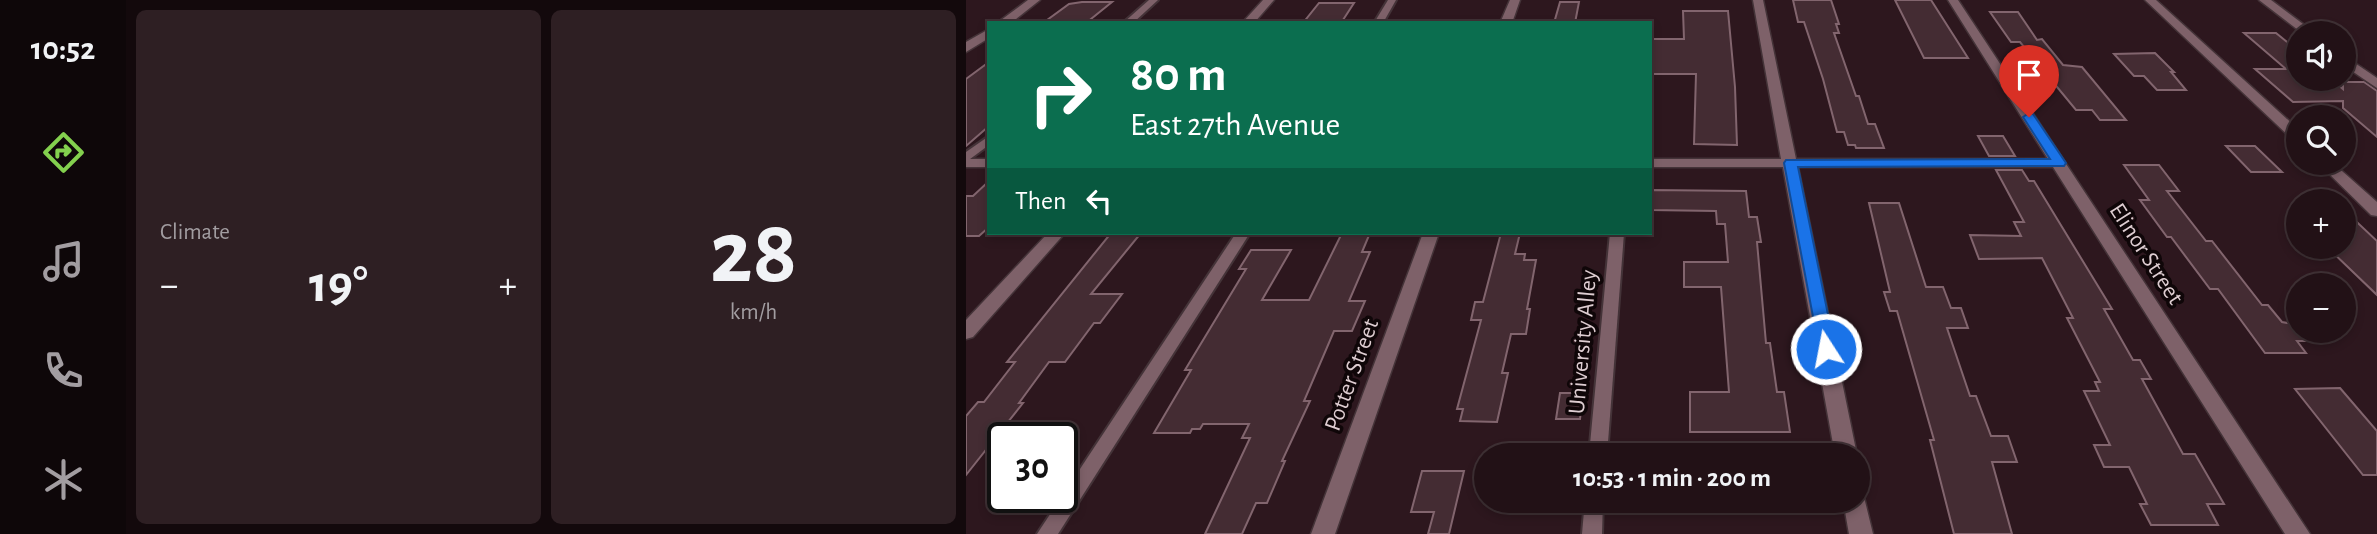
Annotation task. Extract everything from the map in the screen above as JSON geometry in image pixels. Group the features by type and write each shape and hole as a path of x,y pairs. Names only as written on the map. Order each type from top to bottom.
{"street":[{"path":"1006,21 1035,0"},
{"path":"1250,21 1269,0"},
{"path":"1507,21 1515,0"},
{"path":"1758,0 1844,443"},
{"name":"Elinor Street","path":"1953,0 2298,534"},
{"path":"2150,0 2286,126"},
{"path":"2264,0 2293,21"},
{"path":"966,48 987,33"},
{"path":"2356,69 2377,84"},
{"path":"966,161 987,163"},
{"path":"1652,163 2059,163"},
{"path":"2338,175 2377,211"},
{"path":"966,332 1054,235"},
{"name":"Potter Street","path":"1323,534 1430,235"},
{"path":"1857,513 1861,534"}],"lane":[{"path":"1129,21 1154,0"},
{"path":"1379,21 1392,0"},
{"path":"966,161 987,141"},
{"path":"1046,534 1242,235"},
{"name":"University Alley","path":"1599,443 1617,235"},
{"path":"1592,534 1593,513"}],"building":[{"path":"1793,0 1831,0 1839,24 1836,24 1839,33 1834,33 1856,96 1859,96 1868,124 1875,124 1884,148 1856,148 1855,145 1848,145 1844,132 1837,132 1804,22 1798,22"},
{"path":"1895,0 1931,0 1968,58 1924,58"},
{"path":"1112,2 1088,21 1046,21 1069,4"},
{"path":"1560,2 1579,2 1575,21 1555,21"},
{"path":"1319,3 1354,3 1342,21 1305,21"},
{"path":"1683,11 1728,11 1737,145 1694,144 1696,74 1652,74 1652,39 1684,39"},
{"path":"1990,12 2018,12 2037,40 2042,39 2063,65 2082,67 2126,120 2100,120 2092,110 2076,110 2020,42 2011,42"},
{"path":"2244,33 2276,33 2286,41 2286,69"},
{"path":"2155,53 2174,72 2171,72 2186,90 2157,90 2144,76 2134,76 2114,54"},
{"path":"987,63 987,128 966,146 966,79"},
{"path":"2255,69 2286,69 2286,91 2356,91 2356,82 2364,82 2377,91 2377,137 2356,119 2356,105 2343,105 2343,101 2293,102"},
{"path":"1978,136 2003,136 2015,156 1989,156"},
{"path":"2226,146 2255,146 2282,172 2251,172"},
{"path":"2124,165 2159,165 2179,191 2167,191 2206,241 2212,241 2262,305 2268,305 2282,322 2286,323 2286,343 2298,343 2306,353 2265,353 2218,289 2210,289 2140,200 2149,200"},
{"path":"1996,170 2022,170 2029,181 2034,181 2112,309 2104,309 2133,360 2140,360 2151,379 2142,379 2183,454 2195,454 2224,504 2207,504 2218,525 2151,525 2140,504 2147,504 2129,467 2104,467 2094,445 2110,445 2084,391 2099,391 2095,382 2100,382 2067,318 2073,318 2042,258 1979,259 1970,235 2021,236 2014,222 2024,222"},
{"path":"987,183 987,229 979,236 966,236 966,196 973,196"},
{"path":"1652,190 1746,191 1749,217 1757,217 1761,242 1757,242 1766,343 1770,343 1777,392 1784,392 1790,432 1690,432 1690,392 1729,392 1721,287 1684,287 1684,262 1728,262 1725,224 1717,224 1716,211 1652,210"},
{"path":"1869,203 1899,203 1926,287 1943,287 1951,308 1961,308 1968,328 1947,328 1970,396 1976,396 1991,436 2008,436 2017,462 1992,462 2012,534 1954,534 1930,440 1934,440 1897,311 1890,311 1884,292 1890,292"},
{"path":"2356,221 2377,241 2377,295 2340,259 2356,259"},
{"path":"1109,235 1139,235 1091,294 1122,294 1100,323 1094,323 1065,362 1049,362 1008,422 987,422 987,448 966,475 966,416 978,402 984,402 1015,362 1007,362"},
{"path":"1341,235 1369,235 1362,252 1370,252 1349,301 1365,301 1352,331 1334,331 1304,401 1310,401 1282,461 1285,461 1267,503 1256,503 1242,534 1205,534 1250,438 1242,438 1249,424 1203,424 1200,429 1192,429 1190,433 1154,433 1191,370 1185,370 1246,269 1239,269 1251,250 1291,250 1262,300 1309,300"},
{"path":"1500,235 1520,235 1515,254 1525,254 1524,260 1536,260 1527,309 1530,309 1526,334 1511,334 1502,373 1508,373 1497,422 1460,421 1463,409 1457,409 1481,320 1471,320 1475,302 1483,302"},
{"path":"2340,388 2377,431 2377,475 2363,475 2295,389"},
{"path":"1560,393 1583,393 1580,419 1556,419"},
{"path":"1422,471 1464,471 1449,534 1428,534 1434,512 1411,512"}],"route":[{"path":"1826,349 1791,163 2059,163 2029,117"}]}
